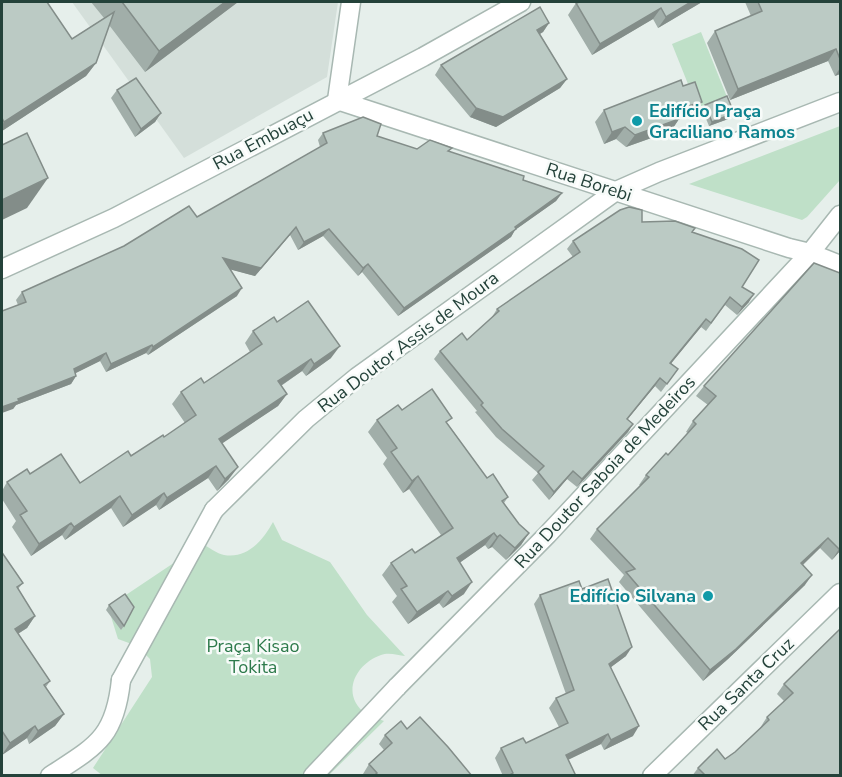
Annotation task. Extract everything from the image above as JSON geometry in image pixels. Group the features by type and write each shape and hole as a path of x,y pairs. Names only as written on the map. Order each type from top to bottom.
{"street":[{"path":"337,100 351,2"},
{"name":"Rua Embuaçu","path":"2,269 114,218 423,57 521,2"},
{"name":"Rua Borebi","path":"337,100 810,253 840,265"},
{"name":"Rua Doutor Assis de Moura","path":"50,776 86,752 103,737 118,703 121,680 214,510 298,427 357,377 616,191 679,164 840,102"},
{"name":"Rua Doutor Saboia de Medeiros","path":"313,776 397,687 548,535 810,253 840,215"},
{"name":"Rua Santa Cruz","path":"652,776 840,593"}],"shaded area":[{"path":"72,2 338,2 327,77 184,158"}],"green space":[{"path":"701,32 727,97 698,109 672,44"},
{"path":"840,126 840,180 802,220 689,184"},
{"name":"Praça Kisao Tokita","path":"273,522 282,540 330,562 367,615 405,656 387,654 372,659 364,665 354,681 352,689 358,706 366,714 384,721 329,775 103,776 93,768 152,677 150,659 137,646 118,639 108,607 202,544 224,555 247,551 254,547"}],"building":[{"path":"47,2 72,39 114,12 96,63 4,122 2,118 2,3"},
{"path":"122,2 225,2 159,51"},
{"path":"691,2 666,17 661,8 600,44 576,3"},
{"path":"758,2 840,2 840,59 836,49 738,89 715,31 762,11"},
{"path":"540,7 549,23 537,30 567,79 503,117 476,108 441,65"},
{"path":"136,78 161,113 141,129 117,90"},
{"name":"Edifício Praça Graciliano Ramos","path":"681,80 683,86 695,82 702,102 685,107 679,119 635,135 625,127 612,132 604,110"},
{"path":"727,96 734,113 712,122 705,105"},
{"path":"363,117 381,124 377,136 417,149 430,140 452,148 448,151 524,176 523,180 562,193 515,227 516,229 404,308 368,264 363,268 329,229 304,242 296,227 261,268 223,258 242,288 153,347 152,345 111,364 106,353 74,369 76,376 2,407 2,311 26,302 22,292 124,246 189,206 197,217 327,143 323,133"},
{"path":"27,133 48,178 2,200 2,145"},
{"path":"629,207 642,210 642,222 675,221 695,228 692,232 742,249 759,260 742,287 754,294 742,307 730,297 711,323 706,319 670,363 678,369 667,384 660,378 627,419 633,424 582,479 573,471 554,492 538,472 544,466 502,429 440,351 462,333 467,340 499,311 497,309 580,252 573,241 620,210"},
{"path":"814,263 840,273 840,548 828,538 801,563 812,575 736,649 710,670 626,572 635,569 597,529 649,477 646,475 696,424 693,421 716,396 704,386"},
{"path":"308,301 340,346 314,364 311,359 278,381 287,394 219,439 238,467 225,479 216,466 167,498 164,493 132,515 120,496 74,527 71,523 39,544 20,515 27,511 7,482 27,469 30,474 61,454 80,483 128,451 131,456 163,435 164,437 196,415 181,392 201,378 204,383 262,344 253,331 274,317 277,322"},
{"path":"432,389 452,418 446,422 487,478 493,474 508,497 502,501 519,524 529,533 515,548 500,535 497,537 494,533 457,558 472,582 452,596 448,591 417,612 401,589 407,586 391,563 412,549 415,553 453,528 418,476 412,481 391,452 397,448 377,420 398,405 402,410"},
{"path":"3,554 23,583 17,587 35,616 15,629 50,681 44,685 64,714 38,731 35,726 10,743 2,731"},
{"path":"608,579 632,647 609,664 639,726 611,740 608,734 566,755 576,776 508,776 513,773 501,748 523,738 526,743 568,723 556,698 574,690 540,595 579,581 582,589"},
{"path":"125,594 134,607 124,626 109,605"},
{"path":"840,629 840,776 706,776 698,768 717,749 725,759 769,720 767,717 793,693 784,684"},
{"path":"420,717 472,776 374,776 377,773 369,764 392,743 385,735 401,721 407,729"}],"place":[{"name":"Edifício Praça Graciliano Ramos","path":"637,121"},
{"name":"Edifício Silvana","path":"708,596"}]}
